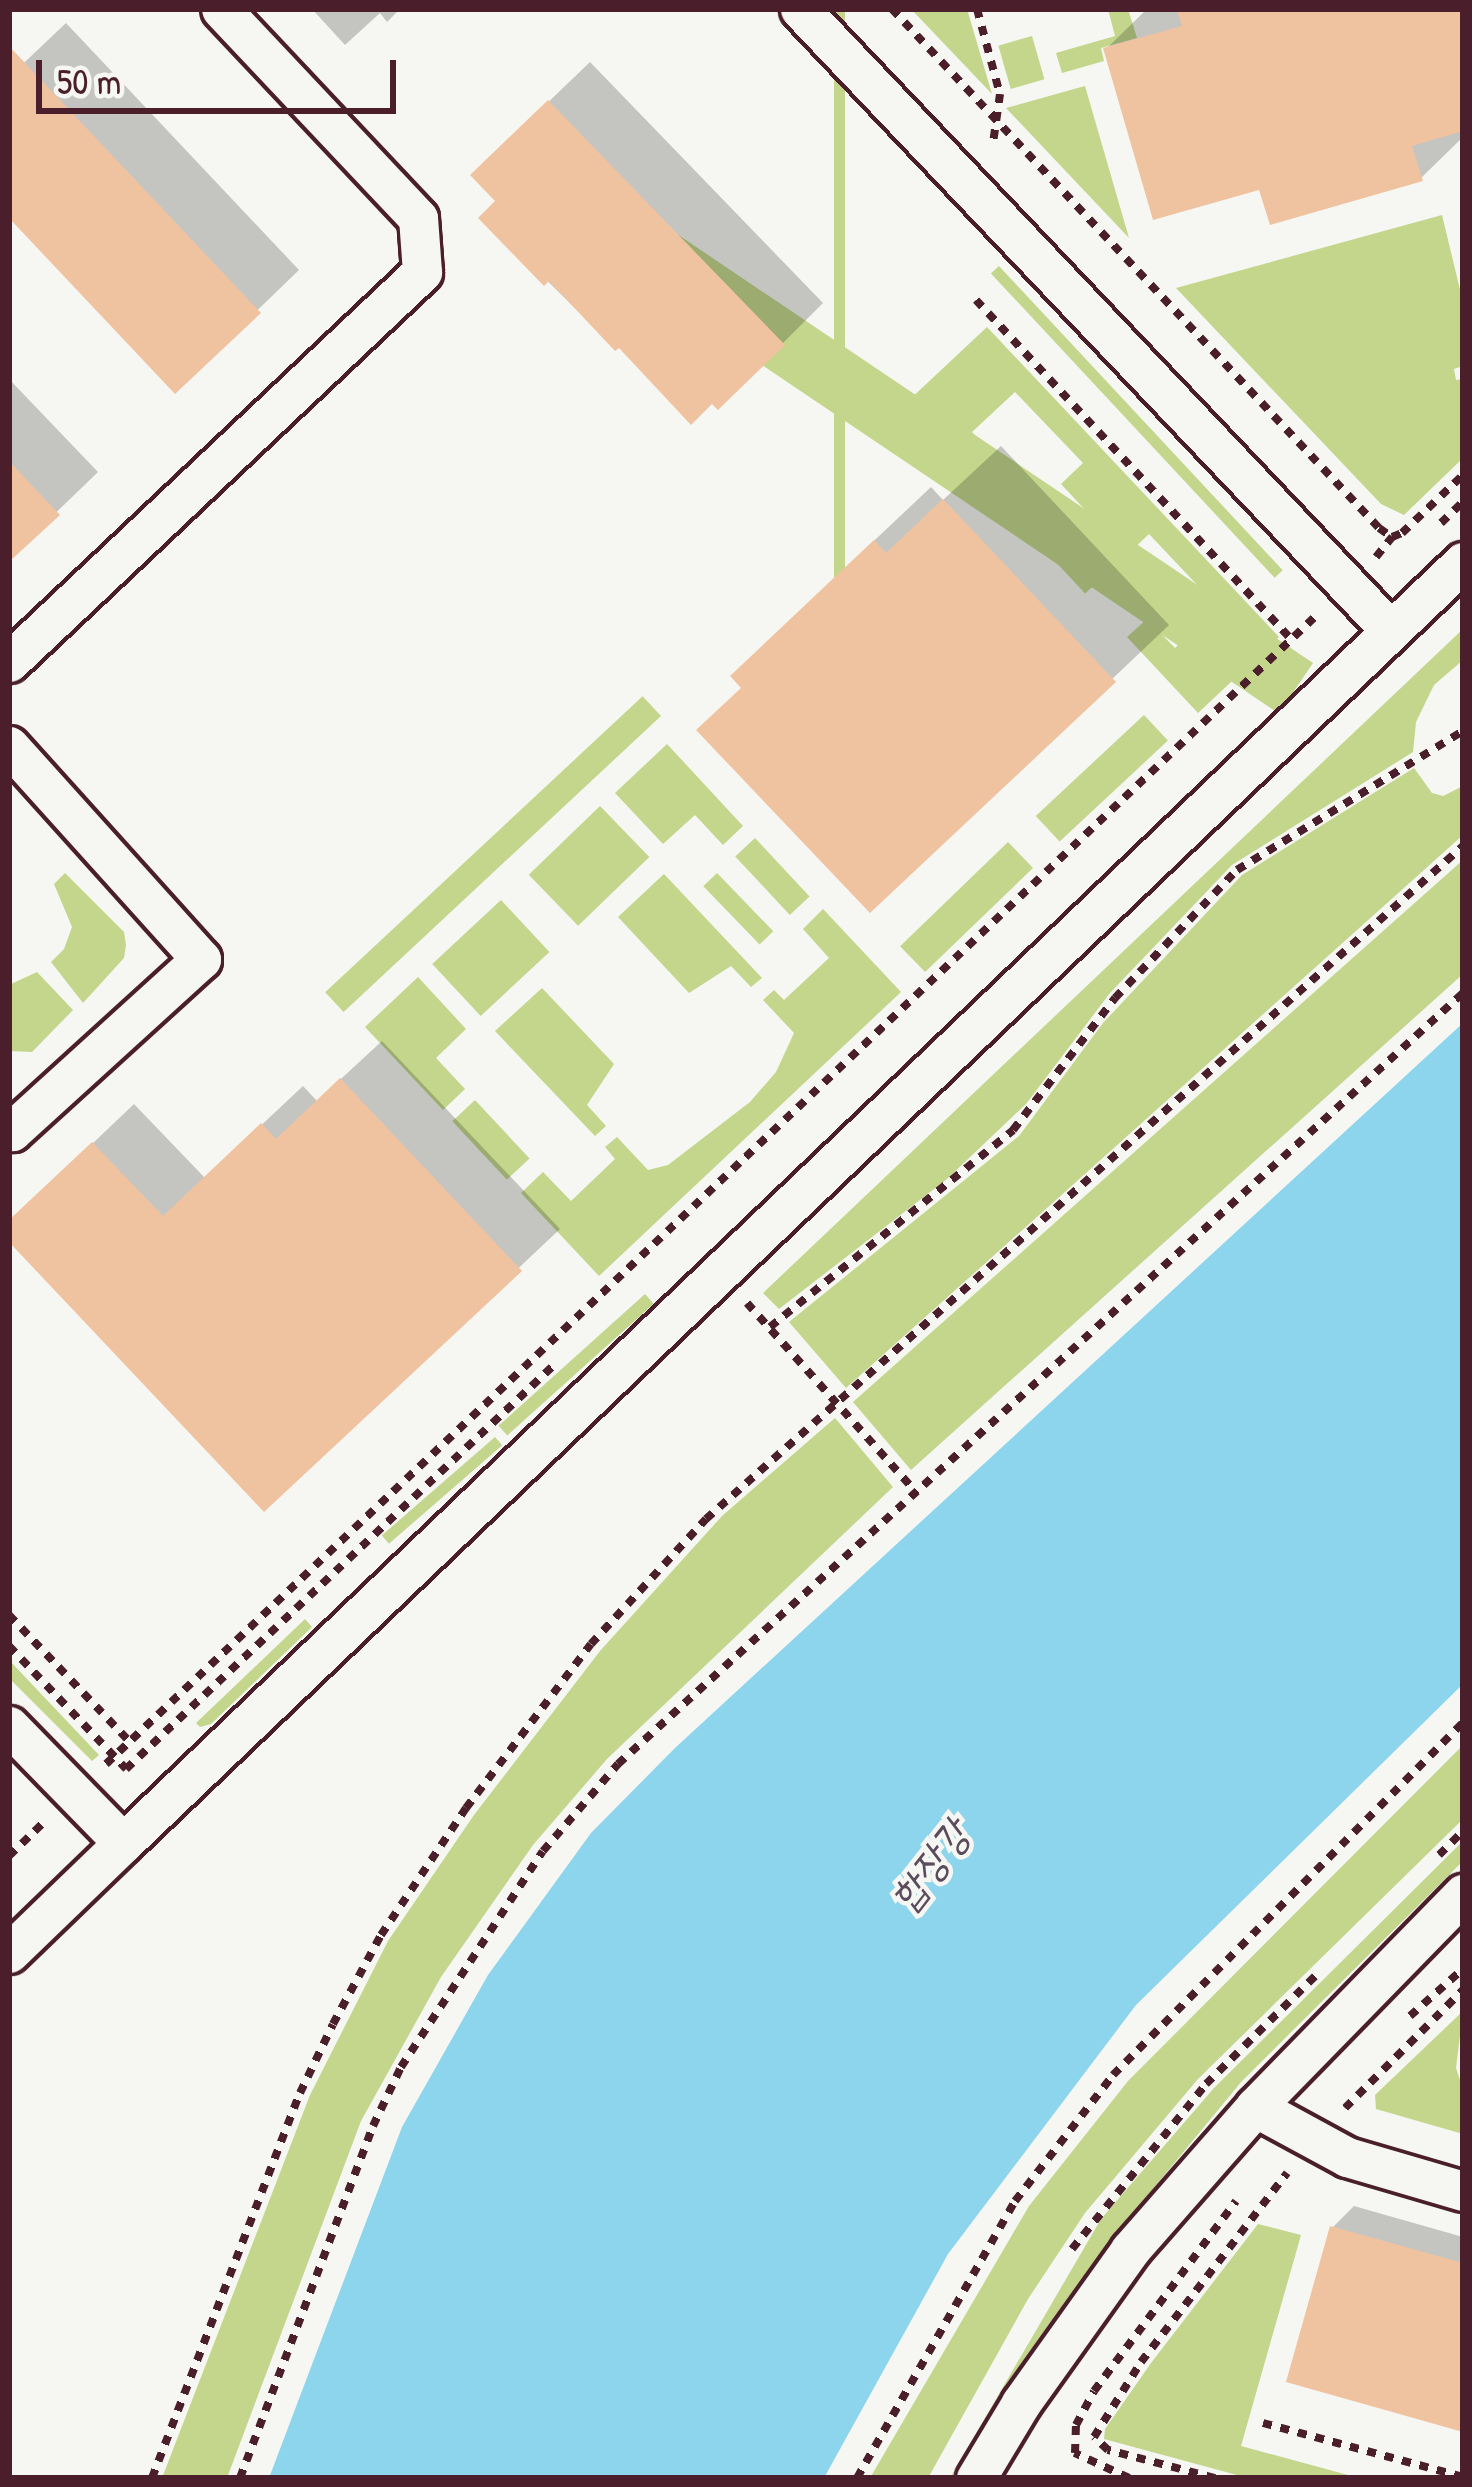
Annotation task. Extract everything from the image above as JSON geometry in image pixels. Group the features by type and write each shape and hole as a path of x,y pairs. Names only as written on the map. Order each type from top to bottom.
{"street":[{"path":"9,662 422,272 418,218 221,9"},
{"path":"800,9 1390,631"},
{"path":"9,1953 1463,562"},
{"path":"9,746 201,959 13,1131 9,1127"},
{"path":"9,1726 123,1843"},
{"path":"988,2476 1130,2250 1256,2107 1463,1894"},
{"path":"1256,2107 1314,2143 1387,2171 1463,2192"}],"path":[{"path":"892,9 1391,537"},
{"path":"977,9 1000,94 993,143"},
{"path":"977,126 1010,160"},
{"path":"976,300 1291,639"},
{"path":"129,1741 1347,585 1385,555 1391,537 1463,475"},
{"path":"1430,534 1463,502"},
{"path":"1367,543 1385,555"},
{"path":"770,1327 1013,1130 1106,1008 1237,870 1460,732 1463,722"},
{"path":"152,2478 300,2093 381,1935 466,1808 591,1644 706,1519 1463,846"},
{"path":"240,2478 373,2126 452,1982 543,1851 618,1764 1463,993"},
{"path":"745,1301 914,1490"},
{"path":"9,1615 129,1741"},
{"path":"9,1646 126,1769"},
{"path":"856,2478 1015,2201 1113,2075 1463,1723"},
{"path":"9,1856 147,1725 129,1741"},
{"path":"1393,2032 1463,1969"},
{"path":"1215,2478 1108,2450 1096,2442 1096,2428 1201,2281 1314,2143 1463,1990"},
{"path":"1129,2478 1075,2453 1076,2425 1094,2391 1240,2196"},
{"path":"1263,2423 1463,2477"}],"green space":[{"path":"834,9 845,9 845,770 834,770"},
{"path":"911,9 967,9 992,94"},
{"path":"1108,9 1128,9 1137,38 1101,48 1104,61 1062,73 1056,53 1115,36"},
{"path":"1032,36 1044,79 1011,89 998,46"},
{"path":"1085,86 1129,238 1006,108"},
{"path":"554,151 1313,663 1279,714 520,202"},
{"path":"1442,215 1463,302 1463,366 1454,369 1456,380 1463,379 1463,458 1404,515 1381,504 1176,288"},
{"path":"999,266 1283,570 1275,578 991,274"},
{"path":"987,327 1279,637 1198,713 1127,637 1147,619 1175,648 1218,607 1149,534 1127,555 1061,484 1083,463 1015,392 972,432 997,459 977,477 906,403"},
{"path":"1035,509 1100,579 1085,594 1020,523"},
{"path":"1463,629 1463,660 1434,685 1416,722 1413,752 1232,865 1110,993 1026,1104 947,1179 779,1309 763,1293"},
{"path":"643,696 661,716 344,1012 325,992"},
{"path":"1144,715 1168,741 1060,842 1036,816"},
{"path":"667,744 743,826 723,845 695,815 663,844 615,793"},
{"path":"1414,768 1432,793 1443,796 1463,786 1463,835 846,1388 789,1322 1019,1136 1103,1023 1242,875"},
{"path":"600,806 649,857 578,926 529,875"},
{"path":"755,838 810,897 790,915 735,856"},
{"path":"1008,842 1033,868 925,972 900,946"},
{"path":"1463,860 1463,974 911,1470 853,1402"},
{"path":"65,873 124,932 126,945 124,958 83,1003 51,962 64,949 72,927 54,884"},
{"path":"717,873 773,931 760,944 703,886"},
{"path":"664,874 762,978 751,987 731,966 689,993 618,917"},
{"path":"501,900 549,952 481,1016 432,964"},
{"path":"823,909 901,992 599,1276 521,1193 543,1172 571,1201 615,1159 605,1147 617,1137 648,1170 668,1165 750,1102 776,1072 794,1033 763,1000 774,990 784,1000 829,958 803,929"},
{"path":"37,972 73,1010 32,1052 9,1051 9,985"},
{"path":"418,977 466,1029 436,1058 465,1089 443,1110 365,1027"},
{"path":"542,988 614,1064 587,1105 606,1126 595,1136 495,1031"},
{"path":"475,1100 530,1159 507,1180 452,1121"},
{"path":"645,1294 654,1304 507,1435 499,1426"},
{"path":"835,1418 893,1487 607,1759 533,1845 441,1977 361,2121 227,2478 162,2478 310,2095 388,1941 474,1815 600,1651 722,1516"},
{"path":"495,1437 502,1445 389,1544 382,1535"},
{"path":"305,1619 312,1627 211,1724 200,1727 196,1723"},
{"path":"9,1660 99,1755 92,1761 9,1678"},
{"path":"1463,1745 1463,1819 1198,2079 1085,2213 1028,2299 928,2478 870,2478 1029,2206 1128,2081"},
{"path":"1463,1841 1463,1861 1242,2081 1105,2247 1011,2388 962,2478 950,2478 1101,2219 1214,2088"},
{"path":"1463,2011 1456,2068 1463,2089 1463,2134 1376,2109 1375,2095"},
{"path":"1258,2224 1301,2235 1241,2446 1359,2478 1248,2478 1104,2439 1105,2429 1151,2363"}],"water":[{"name":"합장강","path":"1463,1023 1463,1684 1136,2005 948,2254 824,2478 269,2478 402,2127 488,1975 591,1833 675,1748"}],"building":[{"path":"1177,9 1463,9 1463,131 1412,146 1423,181 1270,225 1259,190 1153,220 1103,48 1182,26"},
{"path":"9,46 261,313 175,394 9,218"},
{"path":"548,100 785,345 718,410 712,404 691,425 619,348 615,351 549,281 544,286 478,218 495,201 470,175"},
{"path":"9,461 60,515 9,562"},
{"path":"943,499 1116,682 870,913 696,730 741,688 730,676 874,540 886,553"},
{"path":"340,1078 522,1271 264,1512 9,1242 9,1220 92,1142 163,1216 261,1123 276,1139"},
{"path":"1330,2226 1463,2263 1463,2432 1286,2382"}]}
